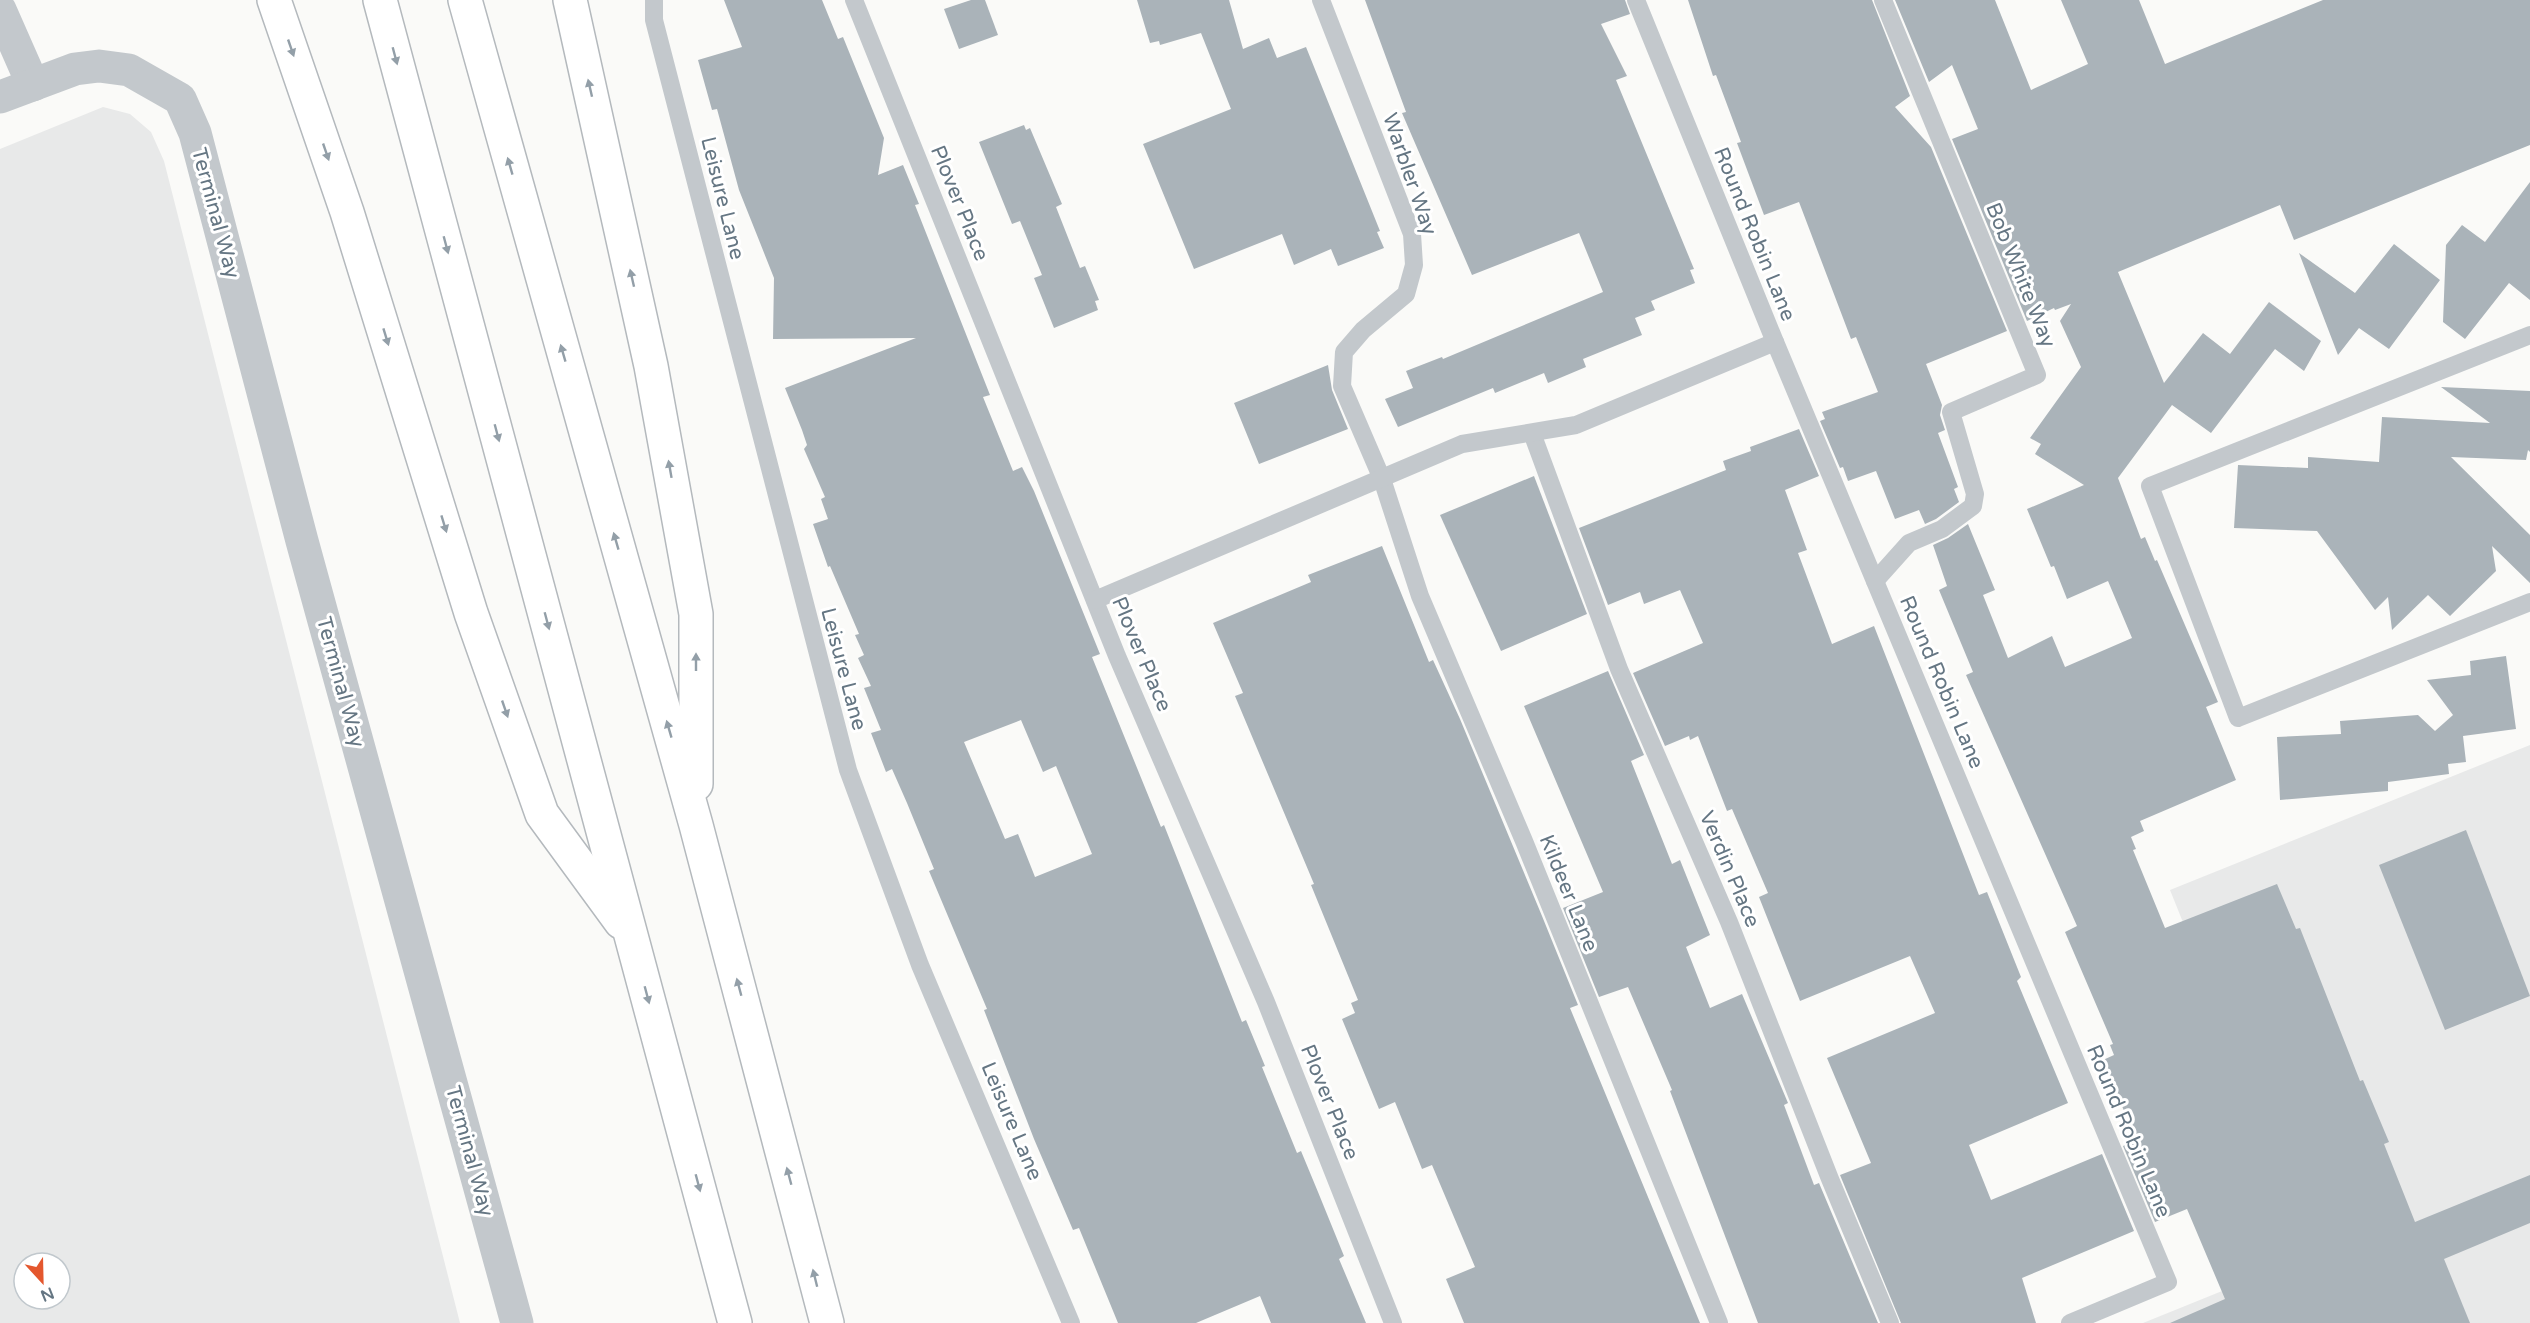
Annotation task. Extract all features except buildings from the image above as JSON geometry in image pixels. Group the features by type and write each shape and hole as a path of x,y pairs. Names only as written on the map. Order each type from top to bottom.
{"highway":[{"path":"274,0 347,212 471,613 542,814 632,938"},
{"path":"380,0 735,1323"},
{"path":"465,0 696,825 827,1323"},
{"path":"570,0 651,366 696,614 696,825"}],"street":[{"path":"0,10 33,84 0,97"},
{"name":"Terminal Way","path":"33,84 75,69 99,66 129,70 180,99 195,133 302,541 517,1323"}],"lane":[{"name":"Leisure Lane","path":"654,0 654,20 848,770 920,965 1071,1323"},
{"name":"Plover Place","path":"854,0 1095,600 1266,1002 1393,1323"},
{"name":"Warbler Way","path":"1322,0 1412,234 1414,265 1406,294 1364,330 1344,352 1342,386 1382,479"},
{"name":"Round Robin Lane","path":"1636,0 1775,342 2168,1282 2070,1323"},
{"name":"Bob White Way","path":"1875,581 1909,543 1942,529 1973,506 1975,494 1951,412 2037,375 1883,0"},
{"path":"2530,335 2150,486 2238,718 2530,602"},
{"path":"1095,600 1462,444 1576,425 1775,342"},
{"name":"Verdin Place","path":"1532,433 1619,669 1729,922 1830,1179 1890,1323"},
{"name":"Kildeer Lane","path":"1382,479 1420,596 1524,841 1719,1323"}],"shaded area":[{"path":"103,107 130,114 151,132 164,161 460,1323 0,1323 0,149"},
{"path":"2530,745 2530,1323 2143,1323 2316,1253 2170,890"}]}
